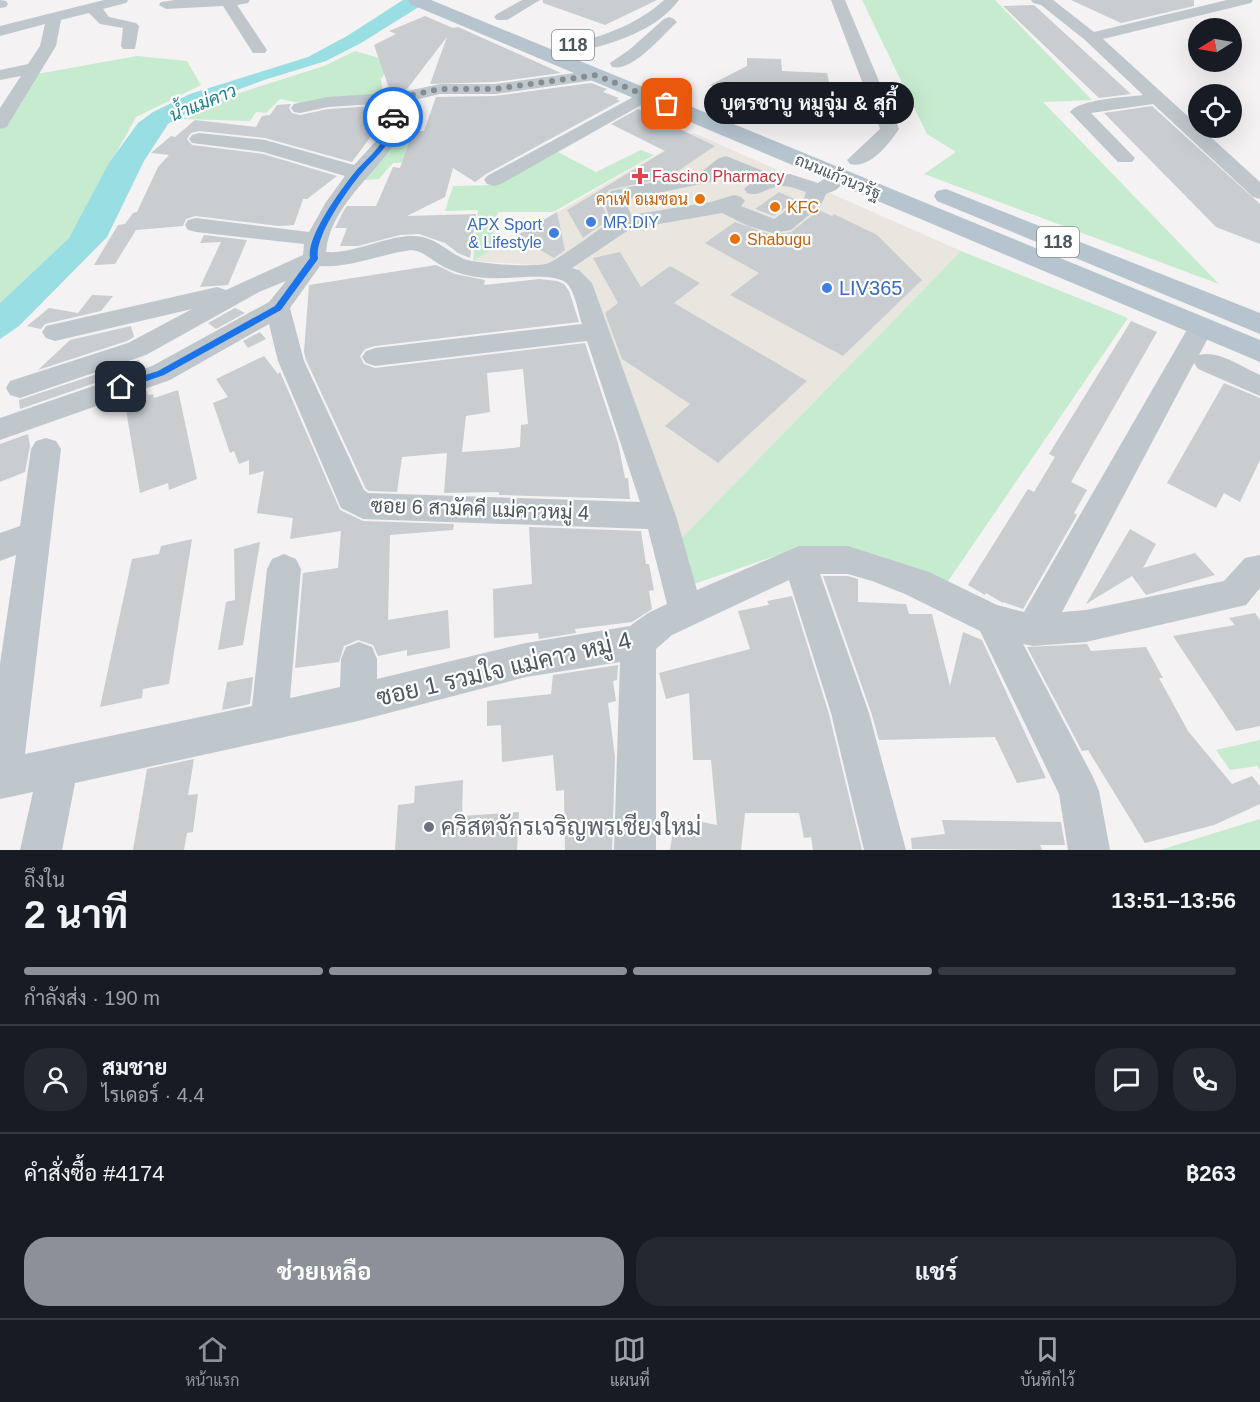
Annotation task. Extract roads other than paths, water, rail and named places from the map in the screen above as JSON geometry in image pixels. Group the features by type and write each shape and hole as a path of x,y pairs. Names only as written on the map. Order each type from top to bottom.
{"main road":[{"name":"ถนนแก้วนวรัฐ","path":"416,0 753,140 844,163 1260,323"},
{"name":"118","path":"460,0 535,30"},
{"name":"118","path":"556,38 638,71"},
{"path":"686,91 718,104"},
{"name":"ถนนแก้วนวรัฐ","path":"844,163 1260,352"}],"street":[{"path":"0,30 121,0"},
{"path":"502,17 533,0"},
{"path":"578,47 605,40 641,25 660,12 672,0"},
{"path":"618,63 662,29 688,0"},
{"path":"726,162 771,181 793,180 817,189 824,189 844,163 879,142 890,129 838,0"},
{"path":"1038,0 1046,3 1091,37 1260,193"},
{"path":"1091,37 1246,0"},
{"path":"166,5 236,1 259,50"},
{"path":"94,6 101,20 122,22 131,26 129,46"},
{"path":"0,123 48,46 54,16"},
{"path":"641,25 662,29"},
{"path":"0,75 33,68"},
{"path":"300,108 328,102 403,97 440,89 495,89 596,75"},
{"path":"494,180 646,96"},
{"path":"0,429 161,373 278,308 358,173 375,156 388,136 395,110 403,97"},
{"path":"1125,158 1079,112 1084,109 1157,98"},
{"path":"199,139 265,146 358,173"},
{"path":"623,223 614,200 618,195 708,177 753,140"},
{"path":"708,177 730,203 756,221 773,226 783,225 814,201 817,189"},
{"path":"552,271 623,223 730,203 771,181"},
{"path":"196,225 315,249 335,260 388,246 411,243 425,244 448,260 464,267 487,271 552,271 571,275 580,283 660,516 686,611"},
{"path":"20,388 137,349 315,249"},
{"path":"55,332 251,287"},
{"name":"ซอย 6 สามัคคี แม่คาวหมู่ 4","path":"278,308 291,361 352,499 363,506 660,516"},
{"path":"1033,630 1202,327"},
{"path":"375,357 595,331"},
{"path":"1207,362 1260,386"},
{"path":"1,779 9,735 46,449"},
{"path":"0,547 35,535"},
{"path":"799,560 850,713 885,850"},
{"name":"ซอย 1 รวมใจ แม่คาว หมู่ 4","path":"1,779 358,702 526,660 638,642 660,624 799,560 848,560 874,567 917,583 992,620 1033,630 1086,626 1234,594 1259,562"},
{"path":"269,720 284,569"},
{"path":"992,620 1079,791 1089,850"},
{"path":"635,850 638,642"},
{"path":"358,702 360,659"},
{"path":"41,850 59,765"}],"water":[{"name":"น้ำแม่คาว","path":"403,0 430,0 361,43 326,61 264,80 205,102 168,124 144,161 107,237 19,326 0,339 0,303 69,238 109,163 138,123 153,112 190,94 308,57 347,36"}],"place":[{"name":"บุตรชาบู หมูจุ่ม & สุกี้","path":"667,104"},
{"name":"Fascino Pharmacy","path":"640,176"},
{"name":"คาเฟ่ อเมซอน","path":"700,199"},
{"name":"KFC","path":"775,207"},
{"name":"MR.DIY","path":"591,222"},
{"name":"APX Sport & Lifestyle","path":"554,233"},
{"name":"Shabugu","path":"735,239"},
{"name":"LIV365","path":"827,288"},
{"name":"คริสตจักรเจริญพรเชียงใหม่","path":"429,827"}]}
